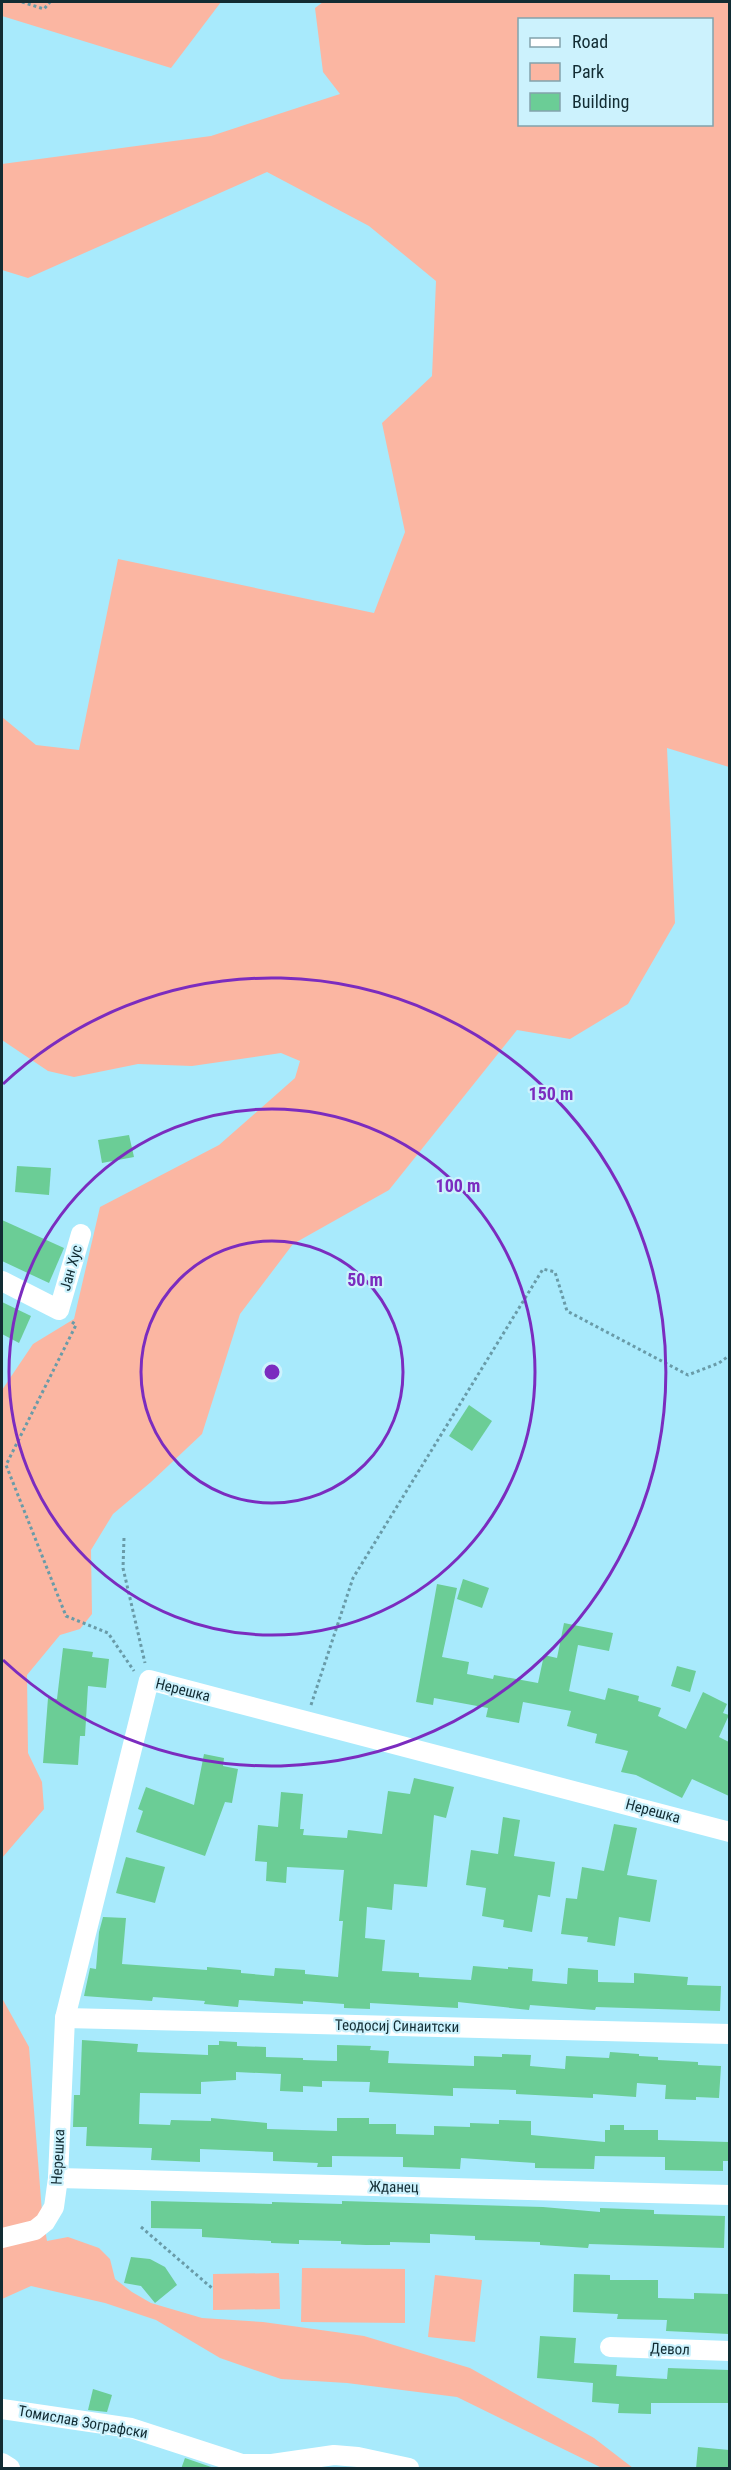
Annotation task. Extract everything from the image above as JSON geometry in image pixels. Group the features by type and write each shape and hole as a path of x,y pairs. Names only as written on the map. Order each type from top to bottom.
{"street":[{"name":"Јан Хус","path":"2,1281 59,1310 81,1234"},
{"name":"Нерешка","path":"2,2238 28,2233 45,2222 54,2207 58,2178 64,2018 148,1685 590,1794 729,1832"},
{"name":"Теодосиј Синаитски","path":"64,2018 729,2034"},
{"name":"Жданец","path":"58,2178 729,2195"},
{"name":"Девол","path":"610,2347 729,2351"},
{"name":"Томислав Зографски","path":"2,2409 131,2428 242,2464 273,2464 334,2455 358,2457 409,2469"},
{"path":"2,2463 10,2469"}],"path":[{"path":"22,2 44,9 50,2"},
{"path":"305,1722 353,1578 543,1269 555,1272 567,1311 688,1375 719,1363 729,1355"},
{"path":"59,1310 76,1325 6,1465 66,1616 108,1634 148,1685"},
{"path":"124,1538 123,1569 148,1685"},
{"path":"141,2227 213,2289"}],"green space":[{"path":"2,2 221,2 171,68 2,16"},
{"path":"323,2 729,2 729,767 667,748 675,923 628,1004 570,1039 517,1030 389,1190 293,1244 240,1314 202,1434 113,1514 91,1550 92,1614 80,1629 60,1635 27,1675 28,1753 42,1782 44,1809 2,1858 2,1390 33,1344 74,1319 100,1207 219,1145 295,1078 300,1061 281,1053 192,1066 138,1064 74,1077 48,1071 2,1040 2,717 36,745 79,750 118,559 374,613 405,532 382,423 432,376 436,281 369,226 267,172 28,278 2,270 2,164 211,136 340,94 323,72 315,8"},
{"path":"2,1998 29,2047 42,2212 47,2241 68,2237 99,2248 110,2259 115,2279 151,2303 202,2318 263,2322 364,2336 470,2368 594,2438 633,2468 602,2468 457,2397 347,2383 281,2379 220,2358 156,2320 105,2303 31,2286 2,2299"},
{"path":"302,2268 405,2269 405,2323 301,2322"},
{"path":"279,2273 280,2309 213,2310 213,2274"},
{"path":"435,2275 482,2280 475,2342 428,2337"}],"building":[{"path":"129,1135 134,1157 102,1163 98,1140"},
{"path":"17,1166 51,1168 49,1195 15,1192"},
{"path":"2,1220 64,1248 49,1283 2,1261"},
{"path":"2,1302 31,1316 19,1343 2,1334"},
{"path":"469,1405 492,1421 472,1451 449,1436"},
{"path":"463,1579 489,1588 482,1608 457,1599"},
{"path":"437,1584 457,1588 442,1657 469,1662 467,1674 493,1679 494,1675 538,1683 544,1655 557,1658 564,1623 613,1633 609,1651 578,1645 569,1691 605,1700 608,1688 639,1696 638,1701 661,1708 658,1716 686,1729 703,1692 727,1704 723,1713 729,1715 719,1737 729,1742 729,1796 692,1779 682,1798 636,1775 621,1772 628,1751 595,1743 597,1734 567,1726 571,1711 523,1702 519,1723 486,1717 488,1708 434,1698 433,1705 416,1702"},
{"path":"63,1648 93,1652 92,1657 109,1659 106,1688 88,1686 85,1736 80,1736 78,1765 43,1763 48,1698 57,1699"},
{"path":"677,1666 696,1671 690,1692 671,1686"},
{"path":"204,1754 224,1758 223,1766 238,1769 232,1803 225,1802 205,1856 136,1832 143,1811 138,1809 146,1787 194,1805"},
{"path":"414,1778 454,1787 446,1818 434,1815 427,1887 394,1884 392,1910 367,1907 365,1938 385,1940 382,1971 419,1973 419,1977 471,1980 473,1966 508,1969 508,1967 533,1969 532,1981 567,1984 568,1968 598,1970 598,1982 634,1983 634,1973 688,1977 687,1985 721,1986 720,2011 596,2007 595,2010 530,2005 529,2010 458,2002 458,2008 370,2003 370,2009 344,2008 344,2004 303,2001 303,2004 239,2000 238,2007 204,2004 205,2001 153,1997 152,2001 84,1996 90,1968 96,1969 99,1932 103,1917 126,1918 122,1964 207,1970 207,1967 274,1976 275,1968 305,1970 305,1974 338,1977 343,1921 339,1921 344,1870 287,1867 286,1883 266,1881 267,1862 255,1861 258,1825 278,1827 281,1792 303,1794 300,1829 304,1829 303,1835 347,1838 348,1830 382,1834 388,1791 410,1794"},
{"path":"503,1817 520,1820 514,1856 555,1862 550,1897 538,1895 532,1932 503,1927 504,1920 482,1916 486,1888 466,1885 471,1850 498,1854"},
{"path":"614,1824 637,1828 627,1875 657,1880 650,1922 619,1917 615,1946 587,1942 588,1937 561,1934 566,1898 577,1899 582,1867 604,1871"},
{"path":"126,1857 165,1867 155,1903 116,1893"},
{"path":"82,2040 138,2044 137,2052 208,2055 208,2045 219,2045 219,2041 237,2042 237,2046 266,2047 266,2057 303,2058 303,2060 337,2061 337,2045 371,2046 370,2050 389,2051 388,2063 474,2066 474,2056 502,2057 502,2054 531,2055 530,2066 565,2069 566,2056 609,2058 610,2052 658,2057 658,2060 698,2062 698,2065 721,2066 719,2098 696,2097 696,2100 665,2099 666,2085 637,2083 636,2097 593,2094 593,2098 516,2094 516,2090 453,2088 453,2096 369,2092 370,2082 322,2081 322,2087 303,2086 303,2092 280,2091 281,2074 236,2072 236,2080 201,2082 201,2094 140,2093 139,2124 170,2125 171,2120 211,2121 211,2118 267,2123 267,2129 337,2131 337,2118 369,2118 369,2124 396,2124 396,2134 434,2135 434,2126 470,2127 470,2123 499,2124 499,2120 531,2121 531,2135 605,2142 605,2130 610,2130 610,2125 624,2125 624,2130 658,2130 658,2140 729,2142 729,2161 723,2161 723,2171 665,2170 665,2157 595,2156 594,2169 535,2168 535,2163 461,2158 460,2169 403,2167 403,2157 332,2156 332,2167 317,2167 318,2163 273,2161 273,2152 200,2149 200,2162 151,2160 152,2148 86,2146 87,2127 73,2127 74,2095 80,2095"},
{"path":"151,2201 342,2204 342,2201 543,2207 600,2212 600,2208 654,2210 654,2214 725,2216 724,2248 589,2244 588,2248 540,2245 540,2242 475,2240 475,2236 430,2234 430,2243 390,2242 390,2245 366,2245 341,2244 341,2241 299,2240 299,2244 271,2243 271,2241 202,2237 202,2229 151,2228"},
{"path":"131,2257 150,2259 165,2267 177,2285 155,2303 141,2286 124,2283"},
{"path":"574,2274 610,2275 610,2280 658,2280 658,2298 694,2299 694,2293 729,2294 729,2334 666,2331 667,2320 617,2319 618,2314 573,2312"},
{"path":"540,2336 576,2338 574,2363 617,2365 616,2376 667,2379 668,2368 729,2370 729,2403 651,2403 651,2414 618,2413 619,2404 592,2402 593,2383 537,2378"},
{"path":"93,2389 112,2395 107,2412 88,2410"},
{"path":"698,2447 729,2450 729,2469 696,2469"},
{"path":"185,2458 217,2469 181,2469"}]}
